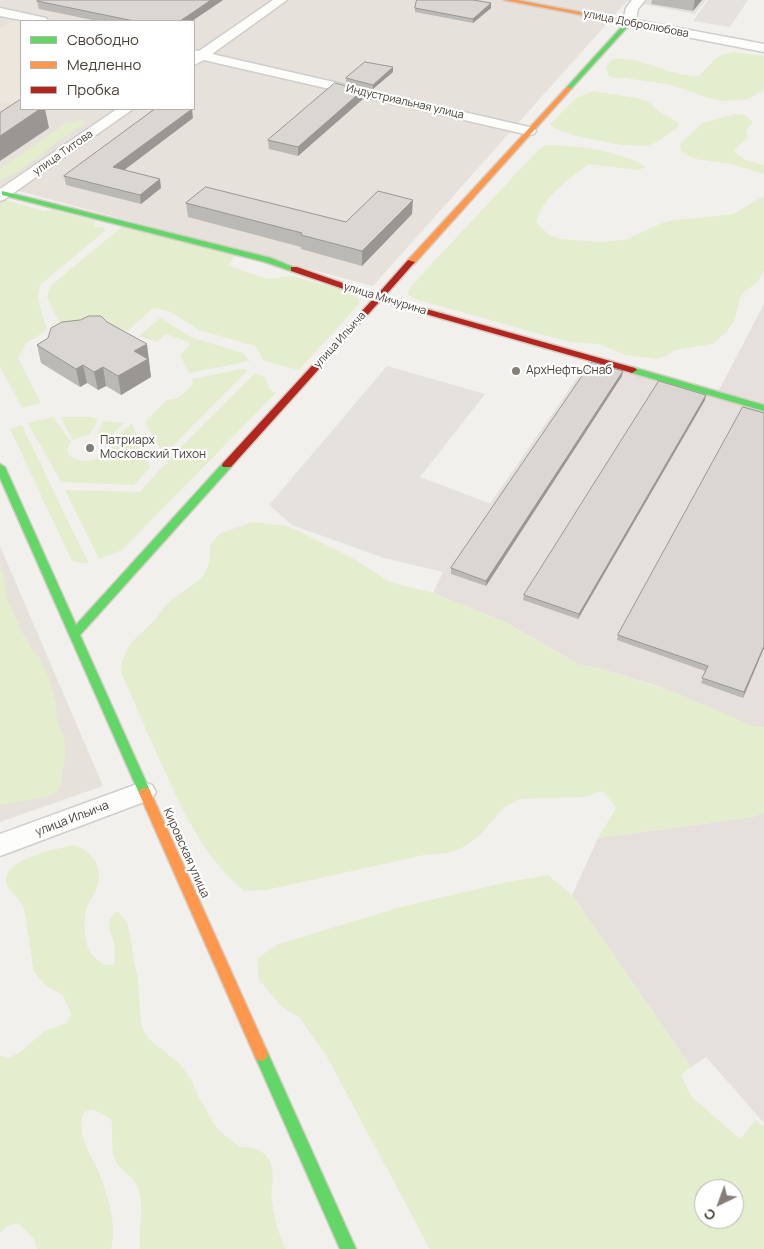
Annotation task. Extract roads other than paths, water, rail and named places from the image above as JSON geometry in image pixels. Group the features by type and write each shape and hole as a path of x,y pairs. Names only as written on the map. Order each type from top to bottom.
{"street":[{"path":"196,57 281,0"},
{"name":"улица Добролюбова","path":"507,0 764,48"},
{"name":"улица Ильича","path":"75,634 628,22 632,8 639,0"},
{"path":"0,12 37,20"},
{"name":"Индустриальная улица","path":"196,57 529,131"},
{"name":"улица Титова","path":"3,195 125,110"},
{"name":"улица Мичурина","path":"3,195 268,260 378,298 764,408"},
{"name":"Кировская улица","path":"0,467 348,1249"},
{"name":"улица Ильича","path":"0,845 143,792"}],"place":[{"name":"АрхНефтьСнаб","path":"516,371"},
{"name":"Патриарх Московский Тихон","path":"90,448"}]}
